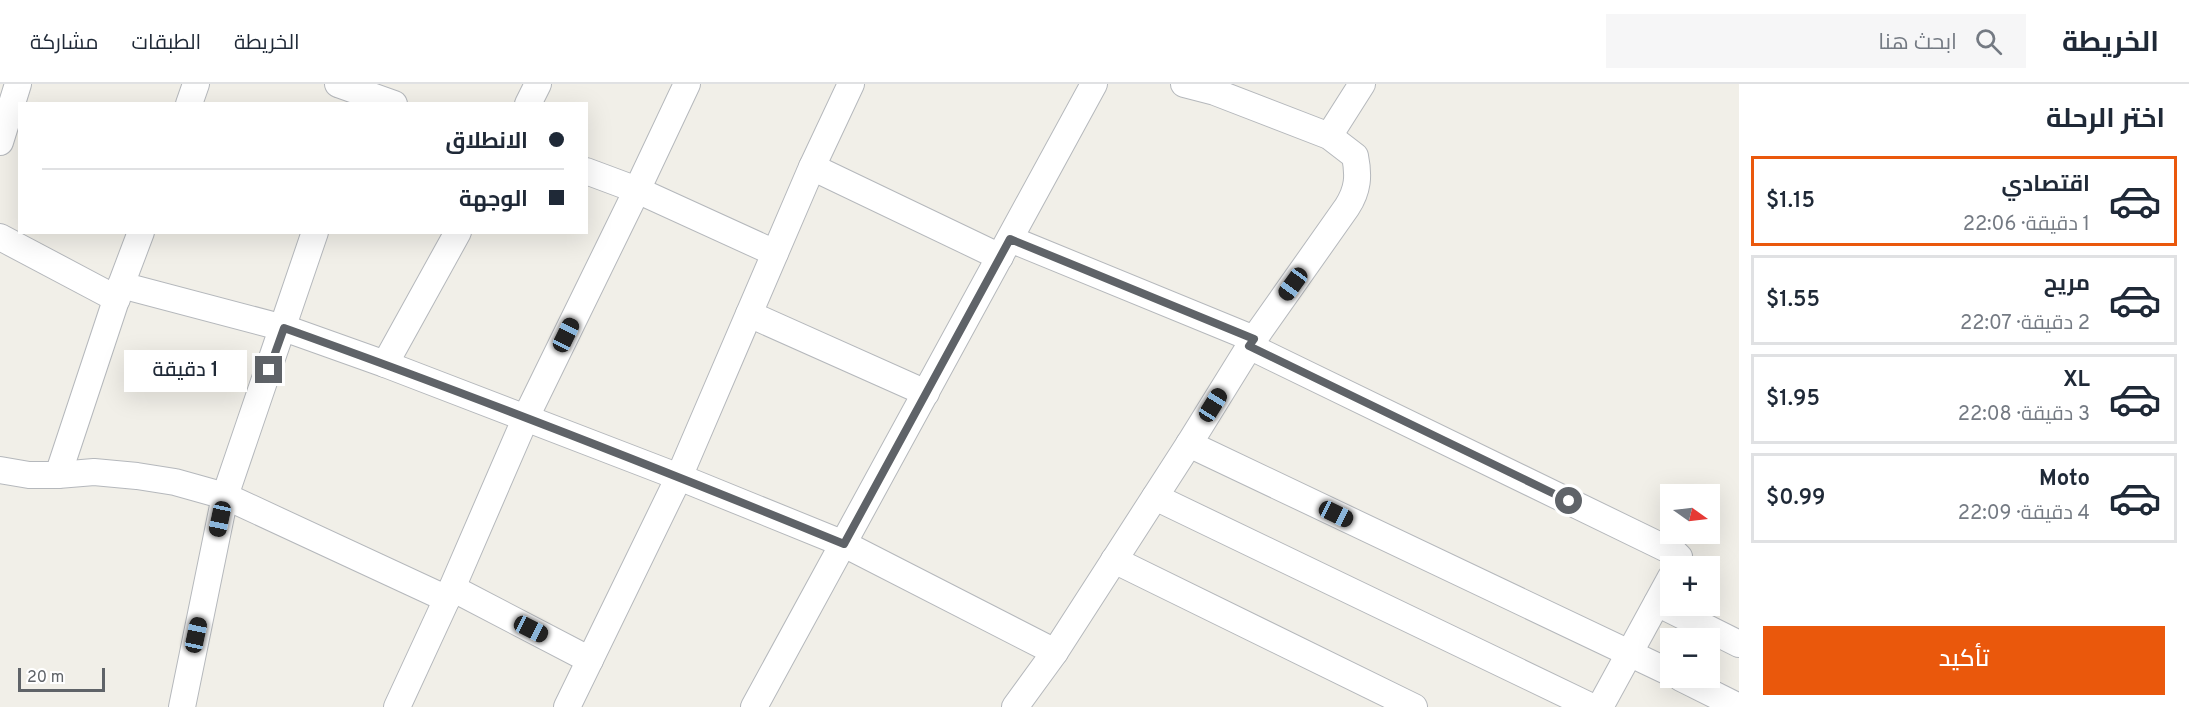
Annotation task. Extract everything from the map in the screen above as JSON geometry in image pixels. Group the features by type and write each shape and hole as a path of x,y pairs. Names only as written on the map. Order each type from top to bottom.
{"street":[{"path":"0,142 18,84"},
{"path":"190,102 196,84"},
{"path":"529,102 538,84"},
{"path":"404,704 449,593 526,417 687,84"},
{"path":"567,707 679,477 812,167 851,84"},
{"path":"754,707 1094,84"},
{"path":"1015,707 1054,652 1155,497 1251,342 1354,195 1358,175 1354,156 1329,136 1218,88 1184,84"},
{"path":"1329,136 1362,84"},
{"path":"355,91 388,102"},
{"path":"812,167 1005,248 1251,342 1678,556"},
{"path":"588,172 637,190 775,253"},
{"path":"58,475 140,234"},
{"path":"182,707 225,496 314,234"},
{"path":"385,364 457,234"},
{"path":"0,237 119,292 284,328 526,417 679,477 844,544 1054,652"},
{"path":"749,314 926,393"},
{"path":"1189,444 1660,668"},
{"path":"0,470 29,475 94,472 137,476 175,482 225,496 449,593 590,660"},
{"path":"1155,497 1592,707"},
{"path":"1114,560 1414,707"},
{"path":"1600,707 1660,597"},
{"path":"1657,603 1739,645"},
{"path":"1701,688 1739,707"}],"route":[{"path":"269,370 284,328 526,417 844,544 1010,239 1254,339 1249,346 1569,501"}]}
